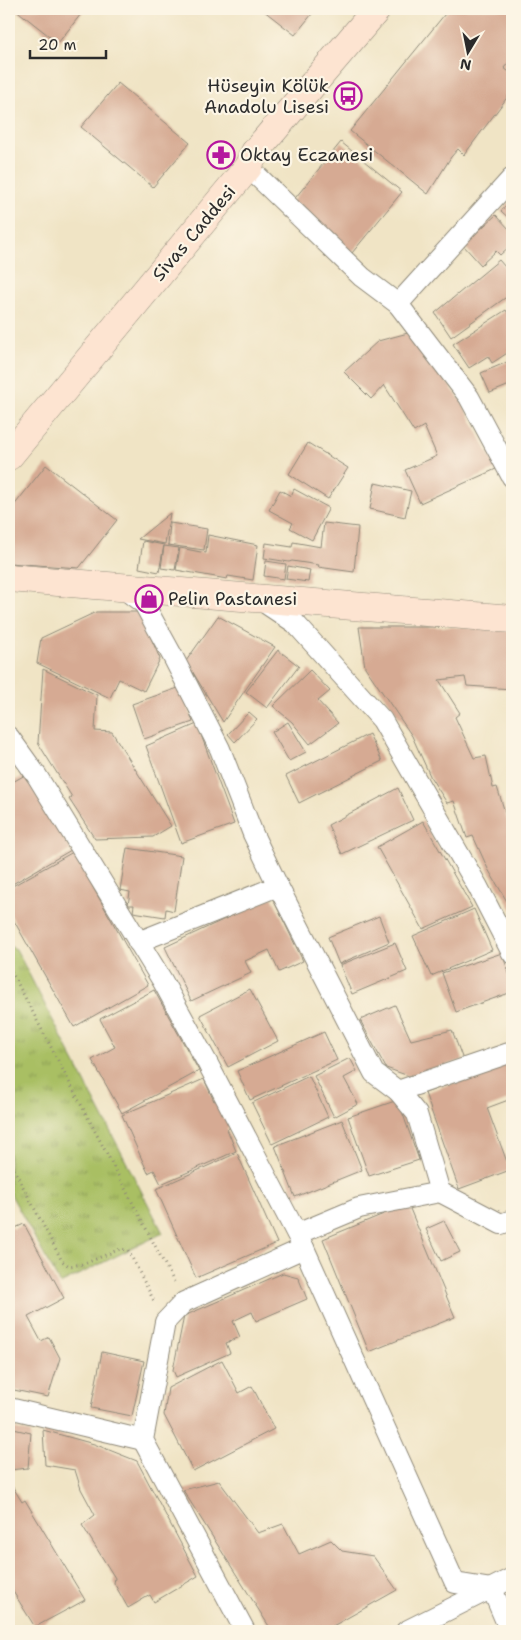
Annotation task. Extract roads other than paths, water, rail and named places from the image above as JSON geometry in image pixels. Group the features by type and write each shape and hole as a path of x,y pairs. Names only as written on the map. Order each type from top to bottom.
{"main road":[{"name":"Sivas Caddesi","path":"9,456 248,167 255,152 376,9"},
{"path":"9,578 257,597 512,620"}],"street":[{"path":"248,167 362,277 398,304 469,397 512,477"},
{"path":"398,304 512,178"},
{"path":"124,588 144,604 172,654 220,749 253,834 278,886 374,1073 398,1091 417,1114 440,1192"},
{"path":"257,597 295,623 382,720 478,887 512,953"},
{"path":"9,737 37,776 162,980 208,1064 300,1241 456,1583 492,1588"},
{"path":"138,942 278,886"},
{"path":"398,1091 512,1052"},
{"path":"245,1631 143,1440 166,1322 184,1302 359,1208 440,1192 502,1224 512,1220"},
{"path":"9,1408 143,1440"},
{"path":"406,1631 512,1578"},
{"path":"492,1588 510,1631"}],"place":[{"name":"Hüseyin Kölük Anadolu Lisesi","path":"348,96"},
{"name":"Oktay Eczanesi","path":"221,155"},
{"name":"Pelin Pastanesi","path":"149,599"}]}
